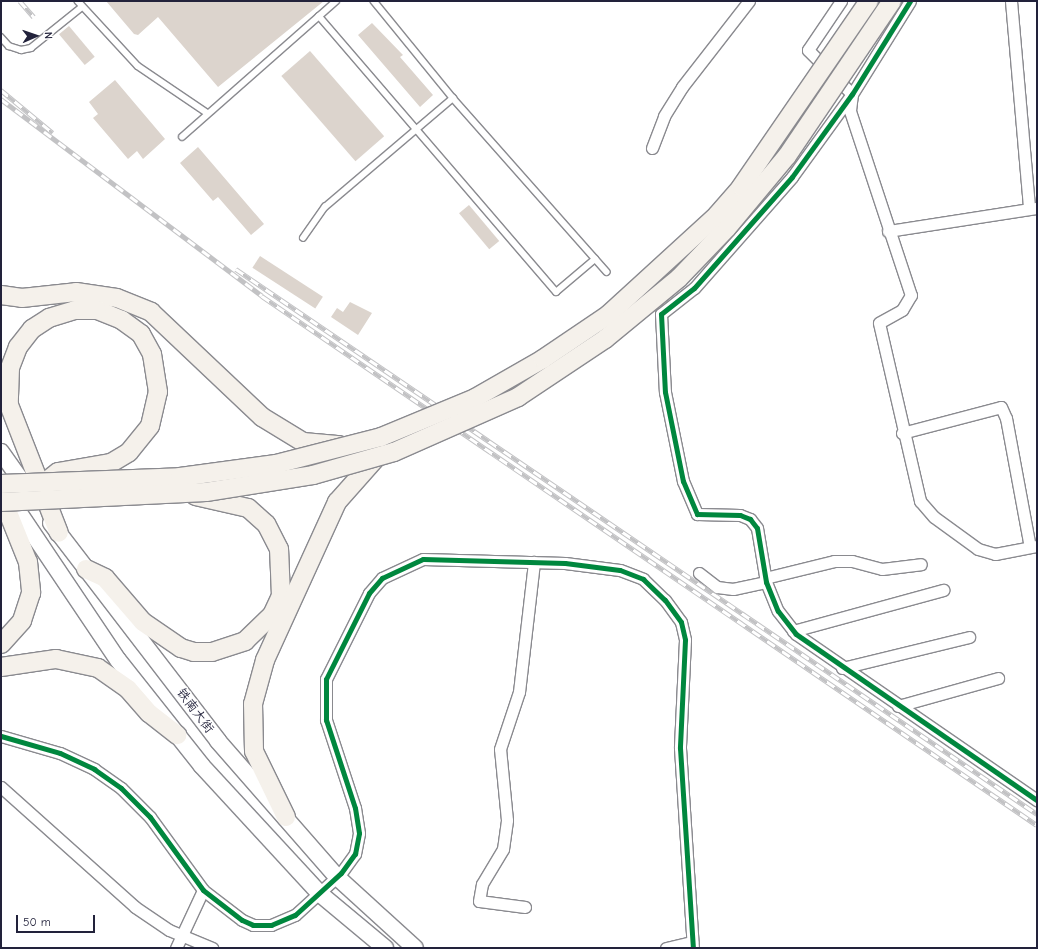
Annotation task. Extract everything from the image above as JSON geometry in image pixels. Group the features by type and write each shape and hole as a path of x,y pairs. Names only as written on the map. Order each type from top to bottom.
{"main road":[{"path":"1,485 188,476 276,464 357,444 423,422 475,398 544,359 631,296 741,187 869,1"},
{"path":"1,502 182,494 277,482 376,458 432,437 518,397 605,339 679,278 727,228 787,156 892,1"},
{"path":"1,295 22,298 76,292 117,298 151,312 277,427 303,442 326,446 357,444"},
{"path":"44,483 58,472 111,463 140,440 150,426 158,392 152,354 141,334 122,320 97,310 75,310 49,318 32,330 18,348 10,368 9,405 59,533"},
{"name":"铁南大街","path":"1,452 86,569 218,741 286,816 337,877 415,948"},
{"path":"286,816 254,751 252,727 253,704 265,660 337,502 376,458"},
{"path":"1,485 118,660 177,735 319,894 385,948"},
{"path":"86,569 105,578 143,622 165,639 194,652 229,648 258,631 282,596 279,549 266,524 248,508 230,501 182,494"},
{"path":"1,495 28,562 31,594 22,621 1,644"},
{"path":"1,667 56,659 98,668 128,689 149,713 177,735"}],"street":[{"path":"652,148 664,116 682,87 750,1"},
{"path":"841,1 808,50 852,94"},
{"path":"910,1 852,94 769,204 694,288 662,314 665,392 683,481 698,514 740,515 750,519 756,528 765,580 778,611 793,631 842,668 1037,800"},
{"path":"888,231 1033,208 1011,1"},
{"path":"852,94 850,111 888,231 911,295 902,310 880,323 902,433 914,484 920,501 934,517 978,549 995,554 1034,547 1006,418 1001,407 902,433"},
{"path":"1,736 60,753 94,769 121,788 150,817 203,890 226,910 253,925 272,925 295,915 337,877 355,854 359,833 348,783 326,720 326,679 369,593 382,578 423,559 534,562 620,570 644,579 681,622 685,640 680,748 693,945 666,948"},
{"path":"699,573 717,587 733,589 834,561 852,560 882,569 921,564"},
{"path":"525,907 479,901 482,884 503,849 506,807 500,749 519,692 534,562"},
{"path":"793,631 943,590"},
{"path":"842,668 969,637"},
{"path":"898,706 998,678"},
{"path":"1,787 135,907 182,935 212,948"},
{"path":"176,948 203,890"}],"lane":[{"path":"78,1 138,66 206,112"},
{"path":"182,137 206,112 336,1"},
{"path":"374,1 453,98 607,272"},
{"path":"1,37 9,46 21,50 31,48 82,7"},
{"path":"319,16 556,292 595,258"},
{"path":"303,238 325,207 453,98"}],"building":[{"path":"106,1 324,1 218,87 158,17 138,35 134,34"},
{"path":"372,23 403,55 400,57 433,95 420,107 358,35"},
{"path":"69,26 95,57 85,65 59,34"},
{"path":"310,51 384,136 355,161 281,76"},
{"path":"115,80 165,139 143,159 137,151 128,159 93,118 98,114 89,102"},
{"path":"198,147 264,224 251,235 218,197 213,201 180,163"},
{"path":"469,205 499,241 489,249 459,213"},
{"path":"260,256 323,297 315,309 252,268"},
{"path":"350,302 372,313 358,335 331,317 337,308 343,312"}],"railway":[{"path":"20,1 34,17"},
{"path":"1,90 53,133"},
{"path":"1,99 262,296 1037,825"},
{"path":"236,269 1037,814"}],"cycle path":[{"path":"910,1 852,94 792,177 694,288 661,314 665,392 683,481 697,514 740,515 750,519 757,528 766,582 778,611 796,634 1037,800"},
{"path":"1,736 60,753 94,769 121,788 150,817 203,890 242,920 253,925 271,925 295,915 341,873 355,854 359,833 355,808 326,720 326,679 369,593 382,578 423,559 565,563 620,570 643,579 665,600 681,622 685,640 680,748 693,948"}]}
